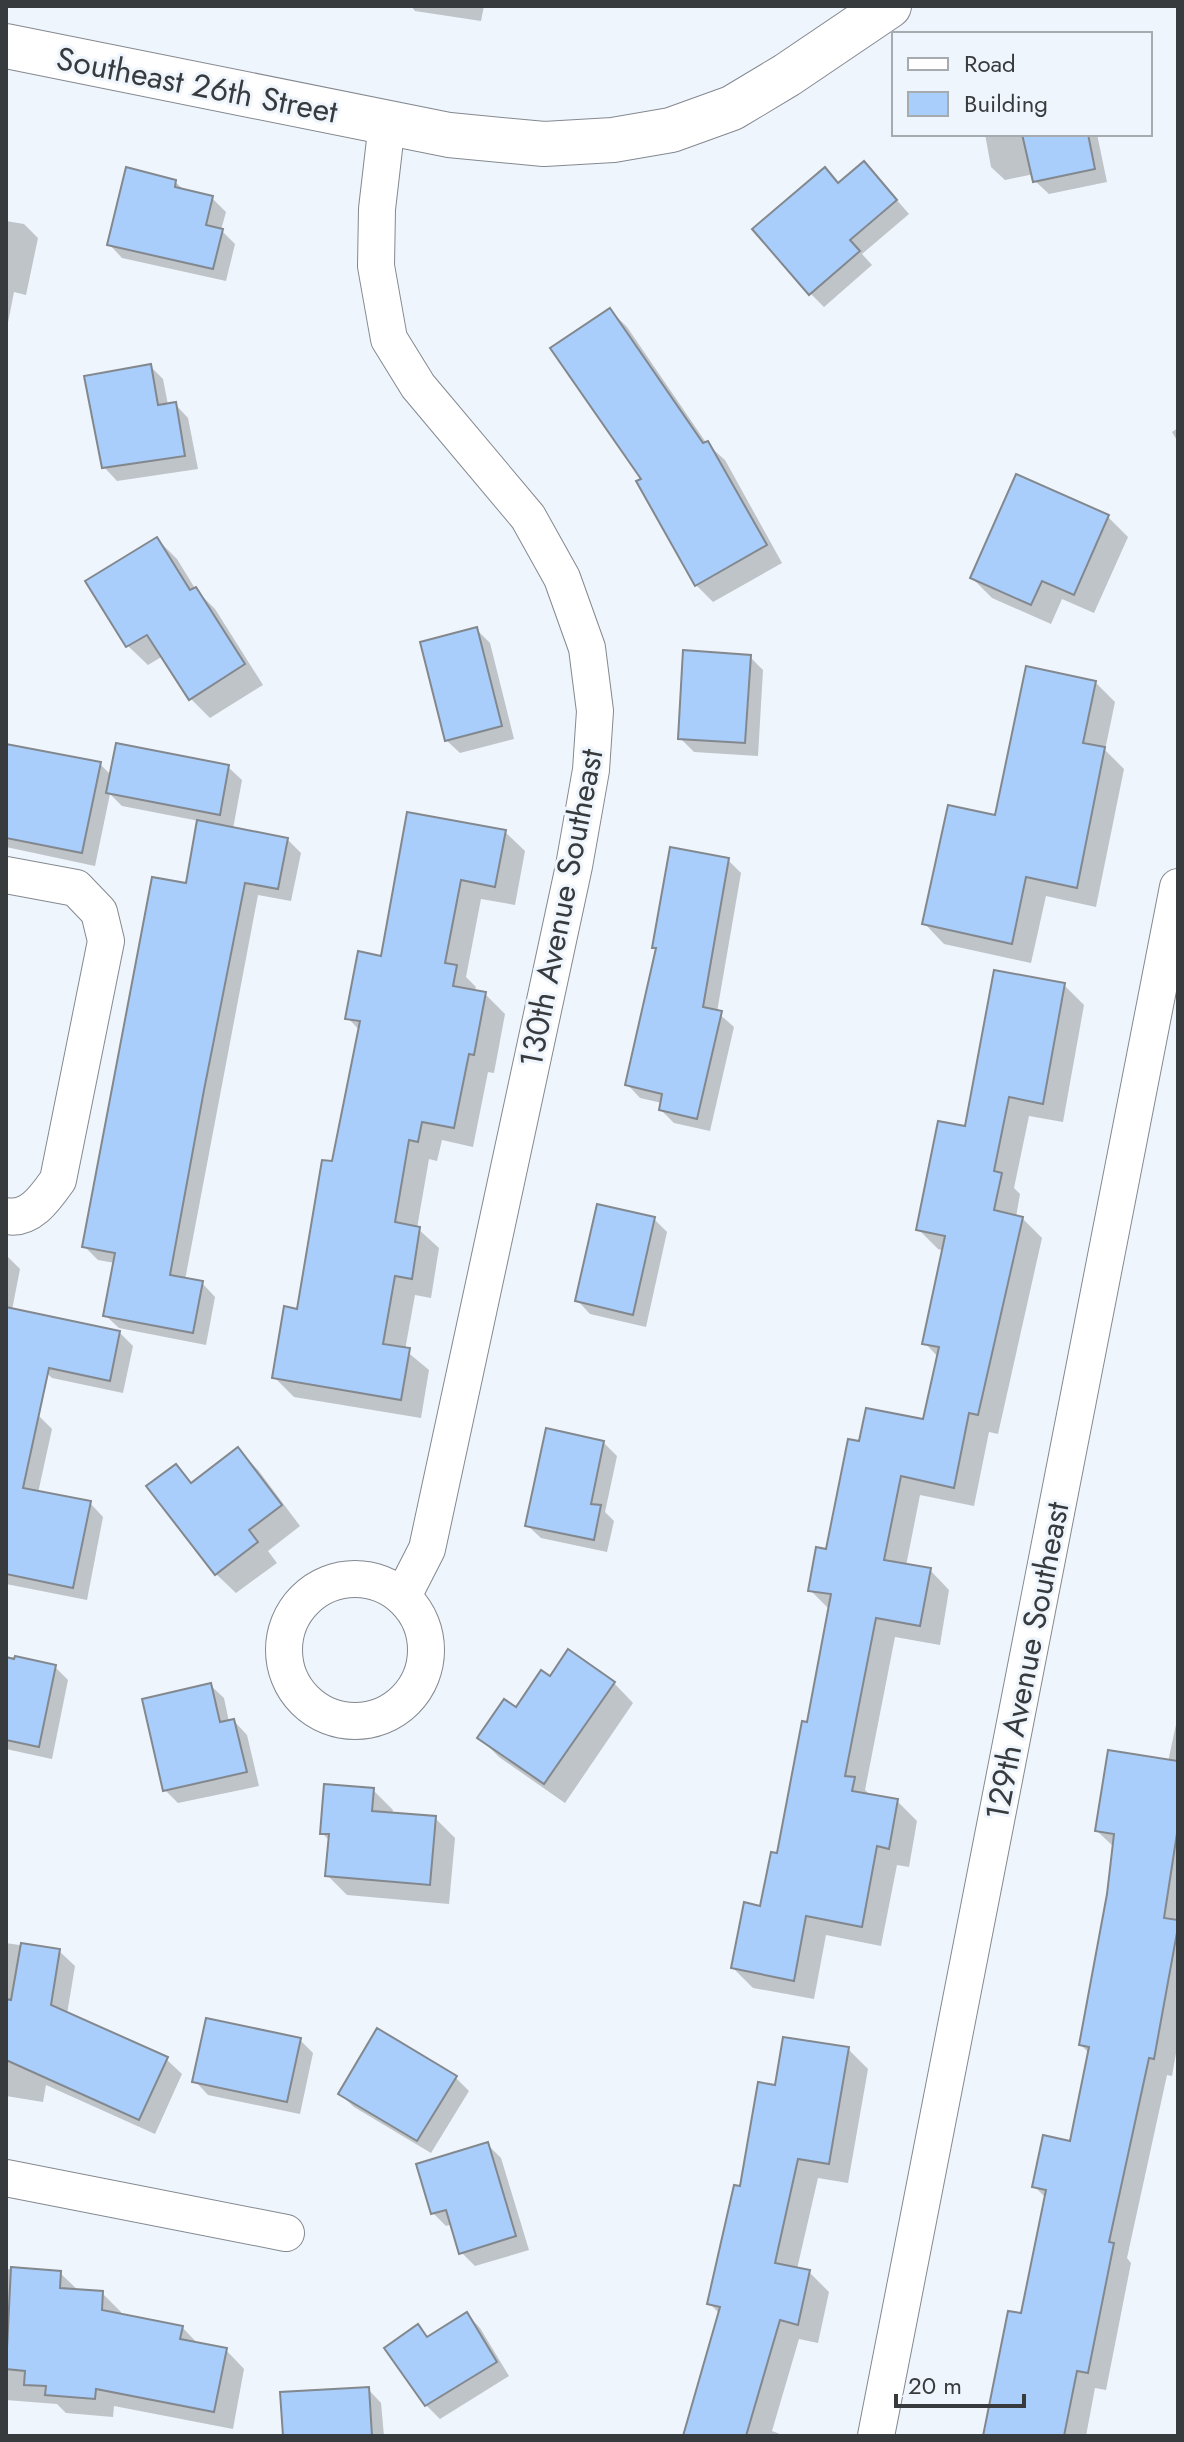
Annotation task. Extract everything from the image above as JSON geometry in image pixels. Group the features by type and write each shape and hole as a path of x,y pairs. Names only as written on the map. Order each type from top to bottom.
{"street":[{"name":"Southeast 26th Street","path":"6,46 449,135 544,144 613,140 671,130 732,108 889,6"},
{"name":"130th Avenue Southeast","path":"387,123 377,209 376,266 389,339 418,386 528,517 562,578 587,648 595,711 591,770 574,866 427,1549 403,1596"},
{"path":"6,875 76,888 99,912 106,941 58,1180 40,1205 13,1217 6,1216"},
{"name":"129th Avenue Southeast","path":"876,2436 1178,887"},
{"path":"6,2178 286,2233"}],"building":[{"path":"1022,136 1088,136 1095,169 1033,182"},
{"path":"864,161 897,200 850,240 860,251 809,295 752,229 825,167 838,183"},
{"path":"126,167 176,180 175,187 213,196 206,225 223,229 213,269 107,245"},
{"path":"610,308 703,443 708,441 767,545 695,586 636,481 641,479 550,348"},
{"path":"151,364 158,405 176,402 185,456 102,468 84,376"},
{"path":"1016,474 1109,515 1074,595 1042,581 1031,605 970,578"},
{"path":"157,537 190,590 196,587 245,664 189,700 147,635 126,647 85,581"},
{"path":"477,627 502,726 445,741 420,642"},
{"path":"683,650 751,655 745,743 678,739"},
{"path":"1026,666 1096,681 1083,743 1105,747 1077,888 1026,877 1012,944 922,924 948,805 995,815"},
{"path":"116,743 229,765 220,815 106,793"},
{"path":"6,744 101,762 82,853 6,838"},
{"path":"407,812 506,830 495,887 461,880 445,963 457,965 453,986 486,992 474,1055 469,1054 454,1128 422,1122 418,1142 409,1140 395,1222 420,1227 412,1279 395,1276 383,1344 410,1348 401,1400 272,1378 284,1306 297,1309 322,1160 332,1161 360,1021 345,1019 358,951 381,956"},
{"path":"197,820 288,838 278,889 245,883 204,1090 170,1275 203,1281 193,1333 103,1316 115,1253 82,1247 152,877 186,883"},
{"path":"670,847 729,858 703,1007 722,1011 697,1119 659,1110 662,1094 625,1085 656,948 652,948"},
{"path":"994,970 1065,983 1043,1104 1009,1097 994,1171 1002,1173 994,1210 1023,1217 978,1415 969,1413 954,1488 901,1476 884,1560 931,1568 920,1626 876,1618 845,1776 855,1777 852,1791 898,1799 889,1849 877,1846 862,1927 806,1916 794,1981 731,1968 744,1902 760,1906 771,1852 777,1853 802,1721 807,1722 831,1594 808,1591 816,1547 826,1549 848,1439 859,1441 866,1408 923,1419 939,1347 922,1344 945,1236 916,1230 938,1121 965,1126"},
{"path":"597,1204 655,1217 633,1315 575,1301"},
{"path":"6,1307 120,1331 110,1381 49,1368 23,1488 91,1501 73,1588 6,1574"},
{"path":"546,1428 604,1441 591,1504 601,1505 594,1540 525,1526"},
{"path":"238,1447 282,1505 249,1530 258,1542 215,1575 146,1486 176,1464 191,1483"},
{"path":"568,1649 615,1682 544,1784 477,1738 504,1699 516,1707 541,1670 550,1676"},
{"path":"15,1656 56,1665 39,1747 6,1740 6,1657 14,1659"},
{"path":"211,1683 220,1722 234,1719 247,1772 163,1791 142,1699"},
{"path":"1108,1750 1178,1761 1178,1827 1164,1918 1178,1920 1178,1927 1154,2059 1149,2058 1109,2242 1114,2243 1088,2373 1077,2371 1064,2436 983,2436 1008,2311 1021,2313 1046,2190 1032,2187 1043,2135 1070,2141 1089,2047 1079,2045 1107,1894 1114,1834 1095,1831"},
{"path":"324,1784 374,1788 372,1811 436,1816 430,1885 325,1876 329,1834 320,1834"},
{"path":"21,1943 60,1949 51,2005 168,2057 139,2120 6,2060 6,1999 11,2000"},
{"path":"206,2018 301,2038 287,2102 192,2082"},
{"path":"377,2028 457,2076 417,2141 338,2094"},
{"path":"783,2037 849,2047 829,2164 798,2159 775,2263 810,2270 798,2325 780,2320 746,2436 683,2436 720,2307 707,2304 734,2185 740,2186 758,2082 775,2085"},
{"path":"488,2142 516,2236 459,2254 446,2210 431,2214 416,2164"},
{"path":"11,2267 61,2271 60,2288 103,2291 102,2310 183,2326 180,2339 227,2348 214,2412 96,2389 95,2399 45,2395 46,2386 24,2385 25,2371 6,2369"},
{"path":"467,2312 497,2362 425,2406 384,2348 418,2324 427,2337"},
{"path":"369,2387 372,2436 283,2436 280,2392"}]}
